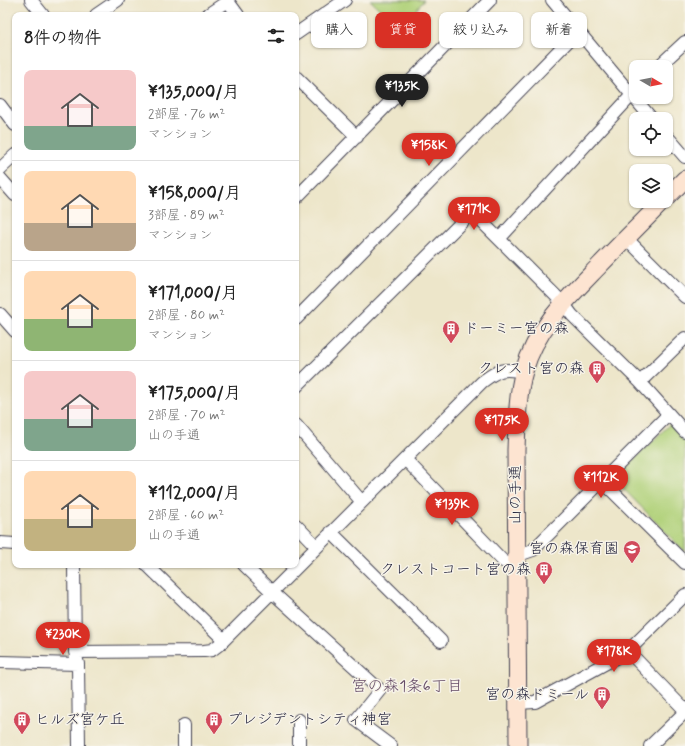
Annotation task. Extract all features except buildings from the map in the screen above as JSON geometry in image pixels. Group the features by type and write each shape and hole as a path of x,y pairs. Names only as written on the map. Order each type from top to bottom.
{"main road":[{"path":"673,191 685,179"},
{"name":"山の手通","path":"518,746 516,450 518,410 524,372 532,351 545,328 563,303 656,208"}],"street":[{"path":"31,0 41,12"},
{"path":"100,12 118,0"},
{"path":"211,12 227,0 236,12"},
{"path":"299,32 345,0"},
{"path":"299,195 490,0"},
{"path":"552,0 562,12"},
{"path":"587,41 629,88"},
{"path":"666,60 685,42"},
{"path":"299,316 561,48"},
{"path":"299,80 356,137"},
{"path":"499,240 629,94"},
{"path":"0,105 12,121"},
{"path":"673,143 685,157"},
{"path":"0,169 12,158"},
{"path":"0,178 12,192"},
{"path":"299,384 472,212 563,303 572,315 640,382 685,432"},
{"path":"626,238 685,297"},
{"path":"0,314 12,327"},
{"path":"640,382 685,338"},
{"path":"299,565 482,382 496,372 508,369 524,372"},
{"path":"405,459 503,561 516,561 533,550 669,414"},
{"path":"299,428 362,502"},
{"path":"602,481 685,563"},
{"path":"299,528 317,547"},
{"path":"332,532 441,641"},
{"path":"0,543 12,544"},
{"path":"74,568 79,746"},
{"path":"150,568 224,640"},
{"path":"247,568 380,690 356,720 391,746"},
{"path":"0,662 212,650 224,640 296,568"},
{"path":"518,703 535,702 628,651 685,595"},
{"path":"628,651 681,706 685,708"},
{"path":"650,746 685,712"},
{"path":"299,720 299,746"},
{"path":"184,725 184,746"}],"green space":[{"path":"370,0 424,0 414,12 383,12"},
{"path":"670,424 685,441 685,552 614,479"}],"place":[{"name":"ドーミー宮の森","path":"451,344"},
{"name":"クレスト宮の森","path":"597,384"},
{"name":"宮の森保育園","path":"632,564"},
{"name":"クレストコート宮の森","path":"544,585"},
{"name":"宮の森ドミール","path":"602,710"},
{"name":"ヒルズ宮ケ丘","path":"22,735"},
{"name":"プレジデントシティ神宮","path":"214,735"}],"district":[{"name":"宮の森1条6丁目","path":"407,686"}]}
